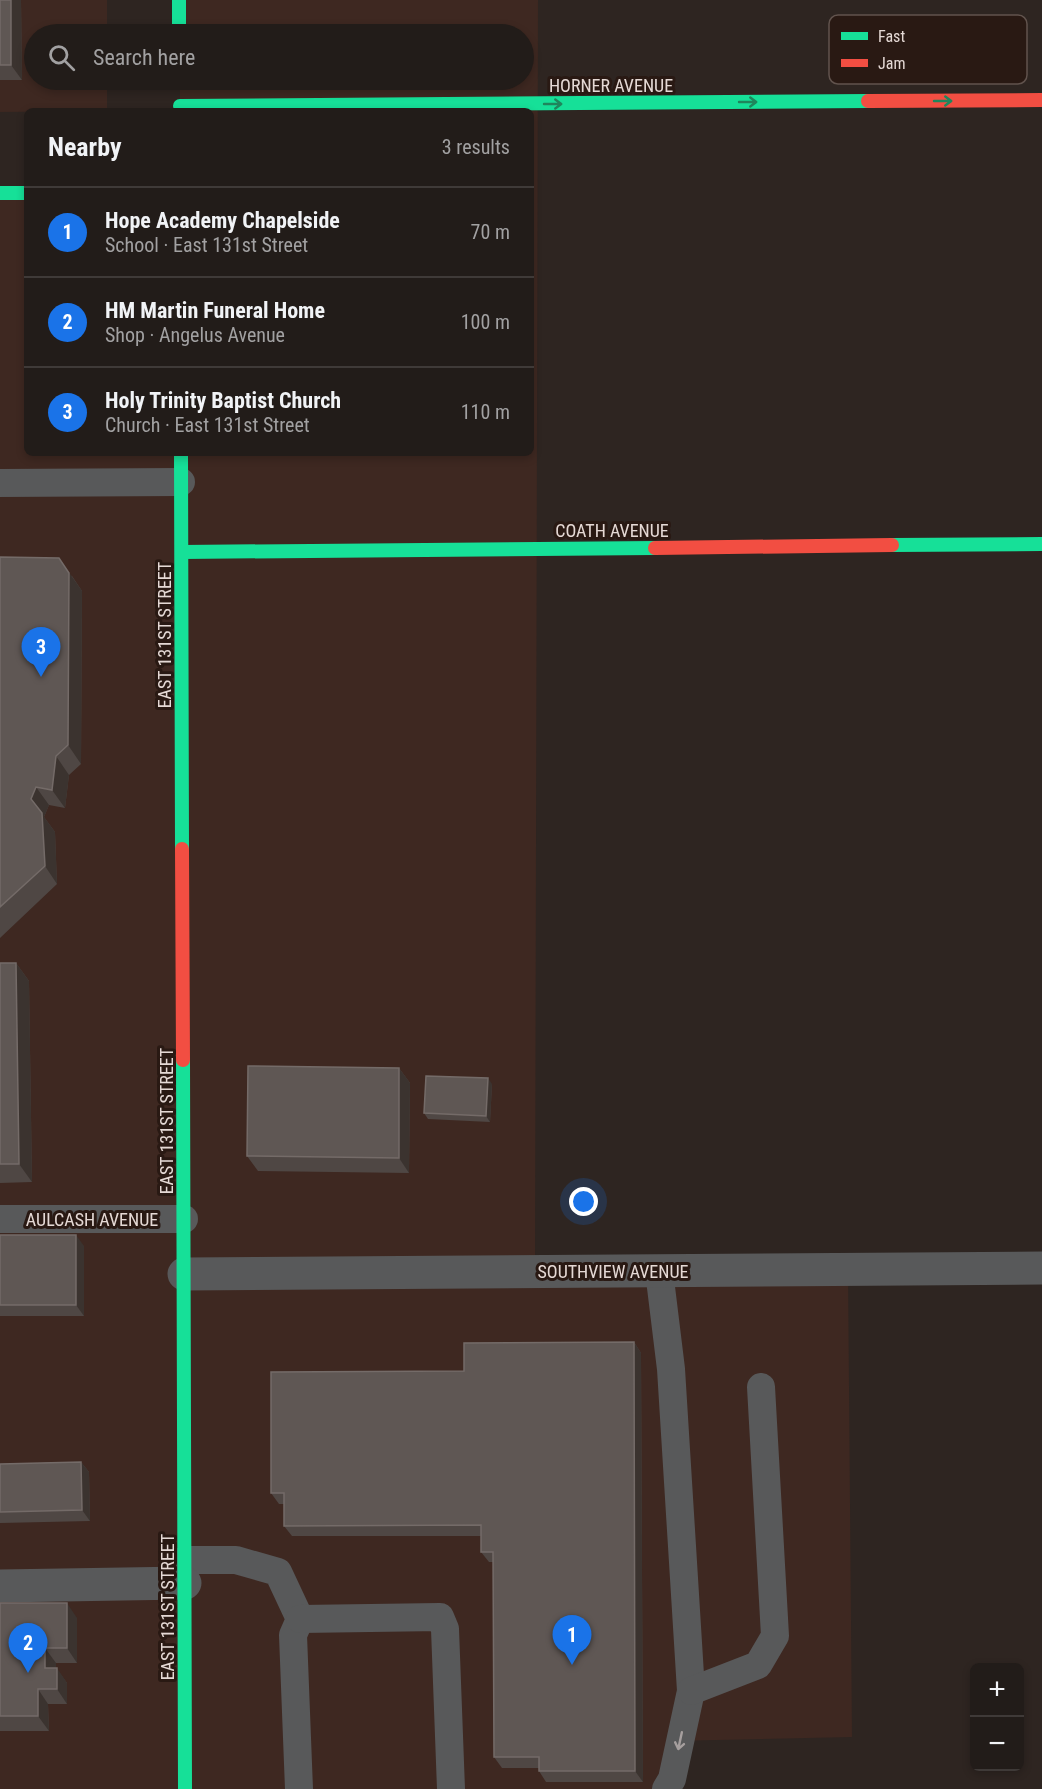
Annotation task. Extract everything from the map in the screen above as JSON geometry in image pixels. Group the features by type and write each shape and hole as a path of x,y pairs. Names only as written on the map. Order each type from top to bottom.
{"street":[{"path":"179,0 179,24"},
{"name":"HORNER AVENUE","path":"180,103 1042,100"},
{"path":"0,193 24,193"},
{"name":"EAST 131ST STREET","path":"181,456 185,1789"},
{"name":"COATH AVENUE","path":"182,552 1042,544"},
{"name":"SOUTHVIEW AVENUE","path":"184,1274 1042,1268"},
{"path":"0,1586 184,1571"}],"lane":[{"path":"0,483 181,482"},
{"name":"AULCASH AVENUE","path":"0,1220 184,1219"},
{"path":"659,1270 671,1369 691,1691 672,1779 666,1789"},
{"path":"691,1691 758,1665 775,1636 761,1387"},
{"path":"184,1571 236,1560 278,1572 300,1619 293,1635 299,1789"},
{"path":"300,1619 440,1617 445,1629 451,1789"}],"shaded area":[{"path":"0,0 107,0 107,24 24,24 24,90 107,90 107,108 24,108 24,112 0,112"},
{"path":"179,0 538,0 535,1271 848,1269 852,1737 670,1741 671,1789 0,1789 0,193 24,193 24,456 534,456 534,108 180,108 180,90 534,90 534,24 179,24"}],"building":[{"path":"0,0 11,0 11,65 0,65"},
{"path":"0,557 59,558 69,573 68,745 56,756 52,790 36,787 31,799 42,813 45,866 0,907"},
{"path":"0,963 16,963 19,1164 0,1164"},
{"path":"248,1066 399,1068 399,1158 247,1156"},
{"path":"426,1076 488,1078 486,1116 424,1113"},
{"path":"0,1235 76,1235 76,1305 0,1305"},
{"path":"634,1342 635,1771 539,1771 539,1757 494,1757 493,1552 481,1552 481,1525 284,1526 284,1493 271,1493 271,1372 464,1371 464,1343"},
{"path":"81,1462 82,1510 0,1512 0,1464"},
{"path":"0,1603 67,1603 67,1648 45,1648 45,1668 57,1668 57,1689 38,1689 38,1716 0,1716"}],"traffic: fast":[{"path":"179,0 179,24"},
{"path":"180,106 868,101"},
{"path":"0,193 24,193"},
{"path":"181,456 182,849"},
{"path":"892,545 1042,544"},
{"path":"182,552 655,548"},
{"path":"183,1060 185,1789"}],"traffic: jam":[{"path":"868,101 1042,100"},
{"path":"655,548 892,545"},
{"path":"182,849 183,1060"}],"place":[{"name":"Holy Trinity Baptist Church","path":"41,677"},
{"name":"Hope Academy Chapelside","path":"572,1665"},
{"name":"HM Martin Funeral Home","path":"28,1673"}]}
